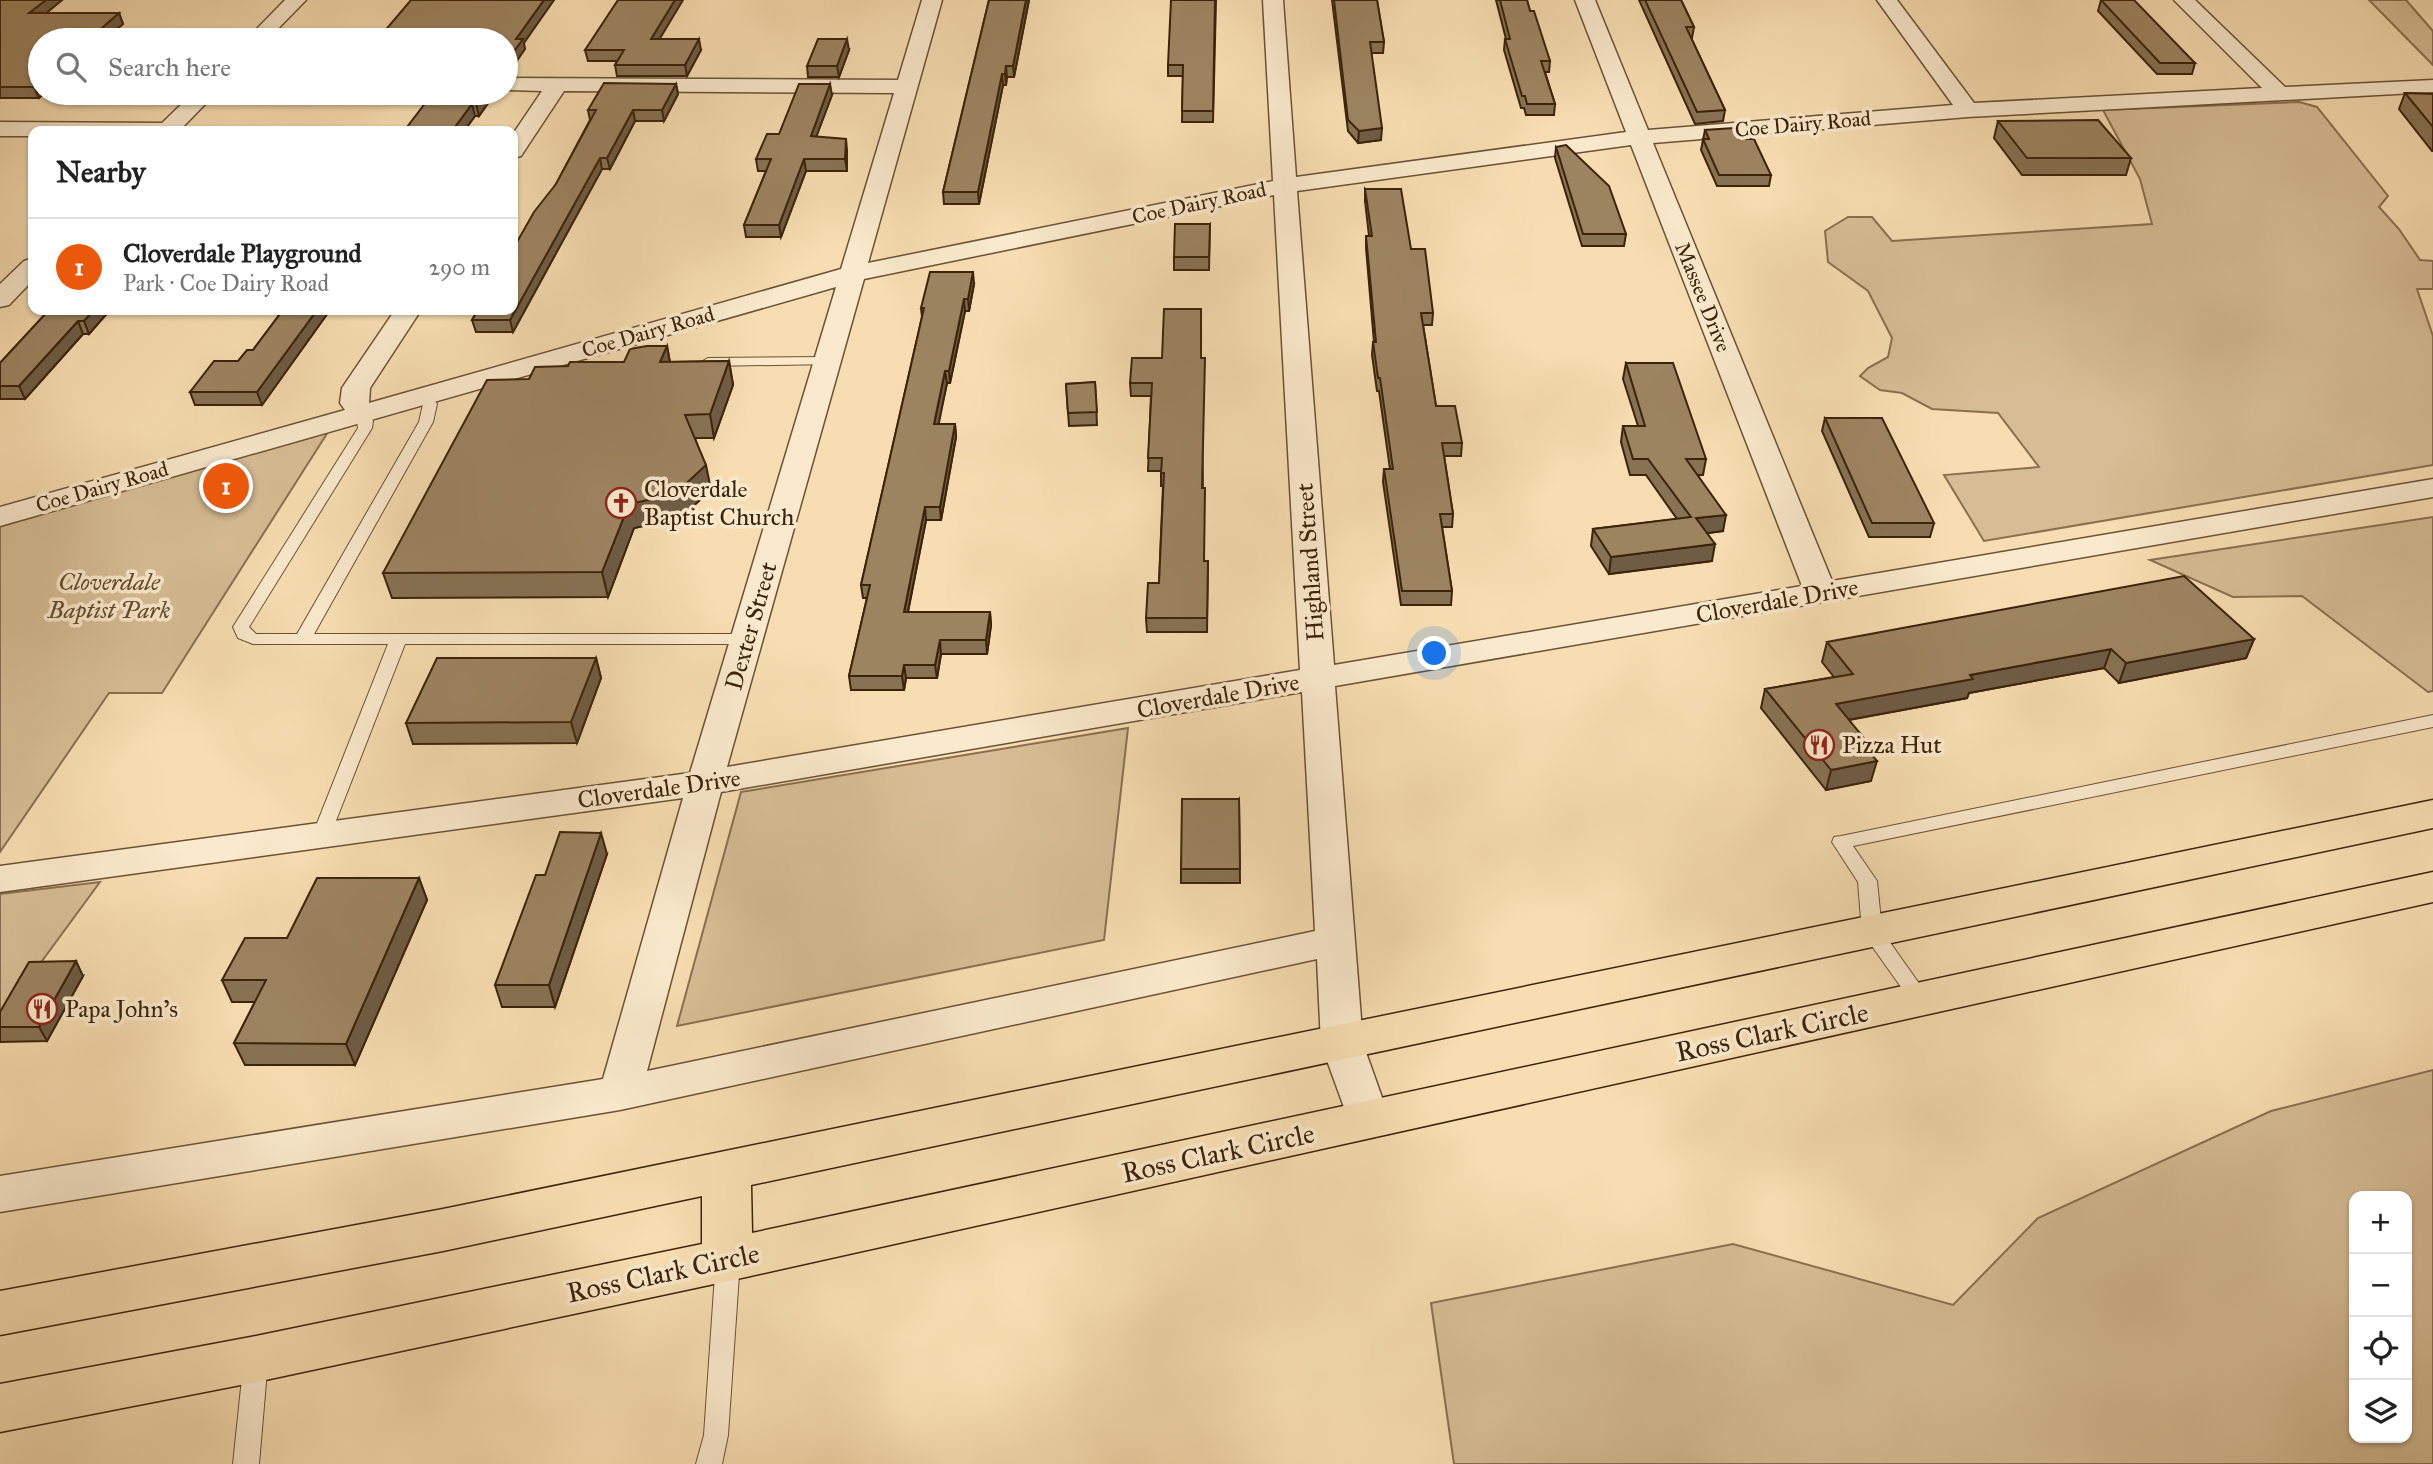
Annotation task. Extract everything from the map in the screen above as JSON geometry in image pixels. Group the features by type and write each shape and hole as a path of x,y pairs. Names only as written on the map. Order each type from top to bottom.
{"highway":[{"path":"0,1313 443,1230 2433,814"},
{"name":"Ross Clark Circle","path":"0,1408 256,1359 728,1259 2433,887"},
{"path":"726,1171 728,1259"}],"street":[{"path":"268,28 296,0"},
{"name":"Dexter Street","path":"620,1093 705,783 932,0"},
{"name":"Highland Street","path":"1273,0 1342,1044 1368,1120"},
{"name":"Massee Drive","path":"1586,0 1821,594"},
{"path":"1887,0 1968,110"},
{"path":"2184,0 2280,94"},
{"path":"518,84 906,87"},
{"path":"518,144 557,85"},
{"name":"Coe Dairy Road","path":"0,517 853,274 1286,185 1639,137 1968,110 2433,86"},
{"path":"172,126 193,105"},
{"path":"0,130 28,130"},
{"path":"0,299 28,271"},
{"path":"363,413 354,403 356,388 405,315"},
{"name":"Cloverdale Drive","path":"0,879 705,783 2433,488"},
{"path":"0,1194 620,1093 1335,941"}],"lane":[{"path":"694,362 827,361"},
{"path":"543,362 551,371 564,375"},
{"path":"303,638 426,422 430,404 425,396"},
{"path":"363,413 365,428 241,627 244,634 253,639 747,639"},
{"path":"321,836 399,638"},
{"path":"1920,999 1872,932 1867,881 1842,842 2433,721"},
{"path":"709,1464 716,1435 728,1259"},
{"path":"246,1464 256,1359"}],"green space":[{"path":"2369,0 2406,0 2433,31 2433,65"},
{"path":"2299,102 2317,107 2388,196 2379,207 2399,229 2420,260 2433,261 2433,289 2417,289 2433,336 2433,465 1984,541 1944,475 2039,467 1998,413 1932,409 1902,393 1880,390 1860,376 1868,368 1888,357 1892,338 1868,291 1828,262 1825,231 1848,217 1872,217 1892,241 2152,224 2140,179 2103,110"},
{"name":"Cloverdale Baptist Park","path":"328,432 162,693 109,693 0,852 0,526"},
{"path":"2433,517 2433,691 2428,692 2302,596 2233,597 2150,560"},
{"path":"1128,728 1104,940 677,1026 741,792"},
{"path":"100,882 31,976 0,1028 0,894"},
{"path":"2433,1070 2433,1464 1454,1464 1431,1303 1733,1244 1953,1305 2038,1218 2271,1111"}],"building":[{"path":"0,0 46,0 29,13 119,13 102,28 28,28 28,87 0,87"},
{"path":"411,0 544,0 518,36 518,28 387,28"},
{"path":"618,0 675,0 651,39 699,39 685,65 615,65 624,50 585,50"},
{"path":"989,0 1026,0 1013,66 1006,66 1005,74 1002,74 978,192 943,192"},
{"path":"1171,0 1215,0 1213,111 1182,111 1183,65 1168,65"},
{"path":"1334,0 1377,0 1384,42 1370,42 1382,128 1359,131 1348,120"},
{"path":"1500,0 1527,0 1530,11 1534,11 1550,61 1541,61 1555,104 1527,104 1525,96 1522,96 1505,39 1510,39"},
{"path":"1645,0 1681,0 1694,27 1686,27 1725,110 1697,112"},
{"path":"2101,0 2134,0 2195,63 2160,63"},
{"path":"818,39 847,39 837,66 807,66"},
{"path":"604,83 676,84 662,110 633,110 607,158 600,158 518,306 518,240 534,212 556,184 596,110 588,110"},
{"path":"799,84 830,84 811,136 846,139 845,159 804,159 779,225 744,225 771,159 756,159 767,134 779,134"},
{"path":"2405,93 2433,94 2433,127"},
{"path":"424,105 471,105 456,126 408,126"},
{"path":"2098,120 2131,158 2027,158 1998,121"},
{"path":"1734,128 1739,139 1754,139 1771,175 1719,175 1703,139 1709,139 1705,130"},
{"path":"1566,145 1609,186 1626,234 1583,234 1556,147"},
{"path":"1365,189 1401,189 1411,249 1425,249 1433,313 1421,313 1436,406 1455,406 1462,443 1442,443 1453,514 1440,514 1452,591 1402,591 1384,469 1393,469 1373,342 1376,342 1366,236 1372,236"},
{"path":"1175,224 1210,224 1209,257 1174,257"},
{"path":"930,272 973,272 968,299 964,299 949,371 945,371 934,424 955,424 940,507 925,507 904,612 990,612 986,640 940,640 935,665 904,665 902,676 849,676 870,585 861,585"},
{"path":"1164,309 1201,309 1201,358 1205,358 1202,488 1205,488 1204,561 1208,561 1207,618 1146,618 1148,583 1159,583 1164,473 1161,473 1162,458 1148,458 1152,383 1130,383 1132,358 1162,358"},
{"path":"44,315 89,315 84,321 78,321 19,386 0,386 0,363"},
{"path":"279,315 313,315 257,392 190,392 214,361 238,361 247,350 253,350"},
{"path":"475,315 513,315 510,320 472,320"},
{"path":"667,346 660,362 729,361 710,414 685,415 706,465 675,494 629,504 602,572 383,573 487,380 529,379 535,367 568,366 570,362 624,362 630,349"},
{"path":"1626,363 1673,363 1706,459 1686,459 1726,515 1696,518 1715,544 1611,557 1593,529 1691,517 1648,459 1633,459 1623,426 1645,426"},
{"path":"1095,382 1097,412 1068,413 1066,384"},
{"path":"1825,418 1882,418 1934,523 1872,523"},
{"path":"2184,576 2254,639 2126,663 2111,649 1970,675 1973,679 1836,704 1868,743 1863,744 1877,761 1831,770 1765,689 1853,674 1827,642"},
{"path":"437,658 596,658 571,722 406,723"},
{"path":"1182,799 1239,799 1240,869 1181,869"},
{"path":"560,832 601,833 549,985 495,985 536,875 545,875"},
{"path":"317,878 419,878 346,1044 234,1043 266,980 222,980 245,938 287,938"},
{"path":"76,961 39,1027 0,1027 0,1012 29,962"}],"place":[{"name":"Cloverdale Playground","path":"226,486"},
{"name":"Cloverdale Baptist Church","path":"621,503"},
{"name":"Pizza Hut","path":"1819,745"},
{"name":"Papa John's","path":"42,1009"}]}
